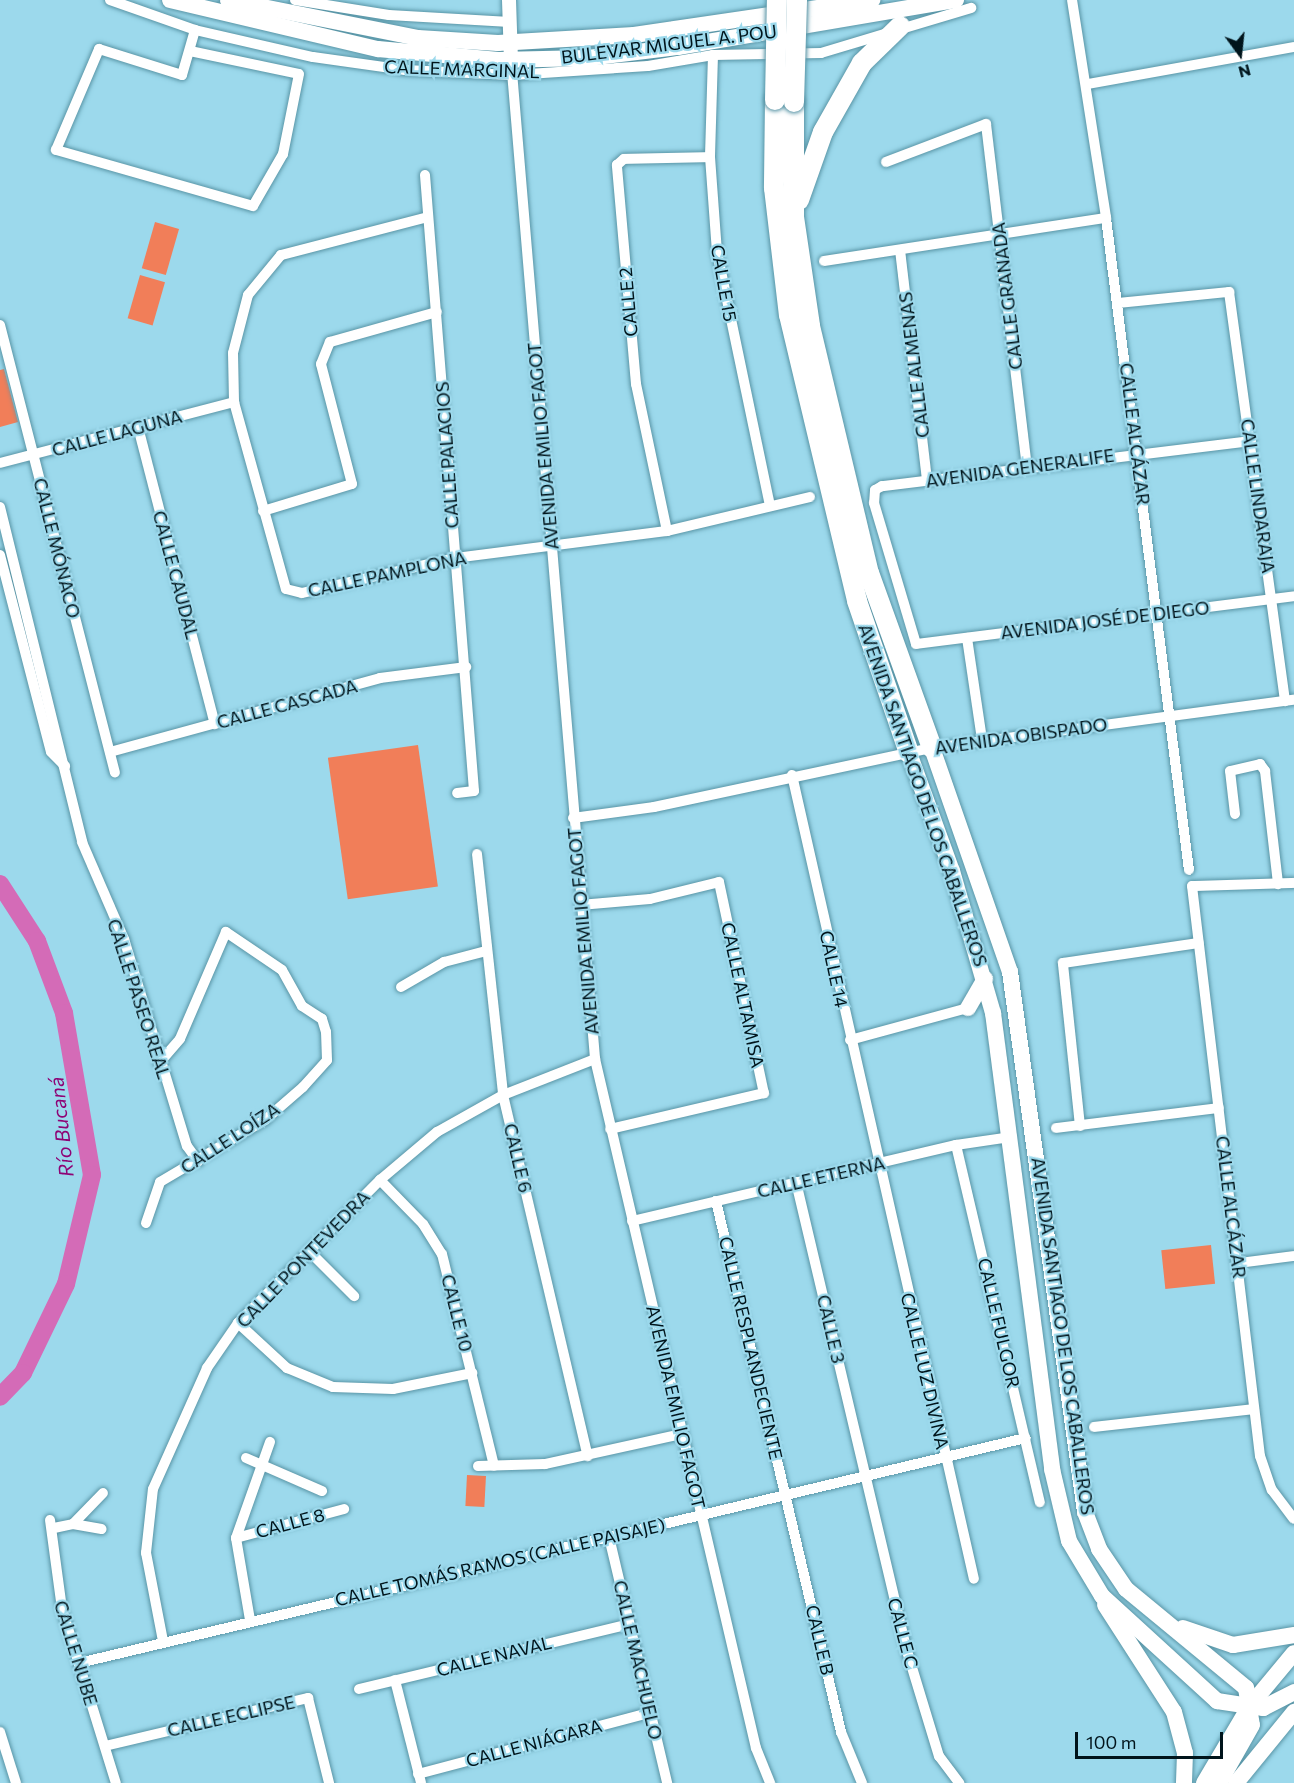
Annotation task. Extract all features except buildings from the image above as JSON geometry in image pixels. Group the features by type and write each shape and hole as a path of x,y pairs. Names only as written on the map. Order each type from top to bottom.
{"highway":[{"name":"AVENIDA SANTIAGO DE LOS CABALLEROS","path":"777,0 794,217 810,326 858,532 885,629 932,748"},
{"name":"AVENIDA SANTIAGO DE LOS CABALLEROS","path":"798,0 774,188 789,315 857,602 909,753"},
{"path":"794,217 823,132 862,63 900,26"}],"main road":[{"name":"BULEVAR MIGUEL A. POU","path":"170,0 378,49 512,67 678,47 964,4"},
{"name":"BULEVAR MIGUEL A. POU","path":"228,0 418,38 510,43 634,35 872,0"},
{"name":"AVENIDA SANTIAGO DE LOS CABALLEROS","path":"932,748 1010,972 1085,1512 1107,1563 1156,1618 1237,1676 1249,1707"},
{"name":"AVENIDA SANTIAGO DE LOS CABALLEROS","path":"909,753 985,978 993,1013 1011,1137 1056,1496 1069,1541 1102,1596 1217,1701 1249,1707"},
{"path":"985,978 968,1008 993,1013"},
{"path":"1102,1596 1107,1614 1174,1712 1185,1753 1184,1783"},
{"path":"1156,1618 1233,1645 1294,1635"},
{"path":"1204,1783 1249,1707 1294,1653"},
{"path":"1249,1707 1270,1707 1294,1692"},
{"path":"1219,1783 1250,1730 1249,1707"},
{"path":"1236,1783 1294,1712"}],"street":[{"name":"CALLE MARGINAL","path":"110,0 195,30 405,70 648,66 713,55 821,53 964,4"},
{"path":"295,0 389,15 510,22"},
{"path":"509,0 512,67"},
{"name":"CALLE ALCÁZAR","path":"1072,0 1088,84 1118,303 1159,611 1190,870"},
{"path":"190,51 300,74 283,154 253,206 56,150 99,50 182,75 195,30"},
{"path":"1088,84 1294,46"},
{"name":"CALLE 15","path":"713,55 710,157 724,293 770,507"},
{"name":"AVENIDA EMILIO FAGOT","path":"512,67 580,905 595,1059 756,1748 770,1783"},
{"name":"CALLE GRANADA","path":"886,162 986,124 1027,468"},
{"name":"CALLE 2","path":"667,531 636,384 616,168 624,159 710,157"},
{"name":"CALLE PALACIOS","path":"425,175 455,558 466,667 474,791 457,793"},
{"name":"CALLE PAMPLONA","path":"428,217 286,253 269,264 252,286 233,353 234,402 284,584 294,592 455,558 667,531 810,497"},
{"path":"824,261 1106,218"},
{"name":"CALLE ALMENAS","path":"900,250 927,480"},
{"name":"CALLE LINDARAJA","path":"1118,303 1229,292 1272,599 1290,700"},
{"path":"263,511 352,484 321,364 330,342 437,312"},
{"name":"CALLE MÓNACO","path":"0,325 116,772"},
{"name":"CALLE LAGUNA","path":"0,463 34,456 234,402"},
{"name":"CALLE CAUDAL","path":"138,427 215,723"},
{"name":"AVENIDA GENERALIFE","path":"916,644 874,503 875,490 882,486 1137,452 1251,441"},
{"name":"CALLE PASEO REAL","path":"0,507 82,842 124,939 159,1064 187,1146 198,1161"},
{"name":"CALLE PASEO REAL","path":"0,555 51,752 65,767"},
{"name":"AVENIDA JOSÉ DE DIEGO","path":"916,644 1159,611 1294,596"},
{"path":"0,607 13,604"},
{"path":"967,638 982,741"},
{"name":"CALLE CASCADA","path":"110,752 380,678 466,667"},
{"name":"AVENIDA OBISPADO","path":"573,818 654,807 792,775 932,748 1172,714 1290,700"},
{"path":"1235,814 1230,771 1260,764 1265,771 1278,884 1294,884"},
{"name":"CALLE 14","path":"792,775 876,1164"},
{"name":"CALLE 6","path":"477,854 503,1095 588,1456"},
{"name":"CALLE ALTAMISA","path":"580,905 650,899 719,882 764,1093 610,1130"},
{"name":"CALLE ALCÁZAR","path":"1278,884 1192,886 1239,1263 1260,1456 1272,1490 1294,1519"},
{"name":"CALLE LOÍZA","path":"146,1223 160,1182 265,1120 327,1060 322,1019 302,1006 282,970 226,932 180,1039 159,1064"},
{"path":"1080,1126 1063,963 1199,943"},
{"path":"401,987 444,962 486,951"},
{"path":"849,1040 968,1008"},
{"name":"CALLE PONTEVEDRA","path":"163,1641 146,1553 153,1489 207,1368 238,1323 380,1180 464,1113 595,1059"},
{"path":"1056,1128 1219,1108"},
{"name":"CALLE ETERNA","path":"632,1221 956,1145 1011,1137"},
{"name":"CALLE FULGOR","path":"956,1145 1040,1502"},
{"name":"CALLE LUZ DIVINA","path":"876,1164 974,1579"},
{"name":"CALLE 10","path":"380,1180 423,1224 441,1254 494,1466"},
{"name":"CALLE 3","path":"796,1182 865,1476"},
{"name":"CALLE RESPLANDECIENTE","path":"716,1201 785,1495"},
{"path":"309,1251 354,1296"},
{"path":"1239,1263 1294,1256"},
{"path":"238,1323 287,1368 333,1387 393,1389 472,1373"},
{"path":"1094,1427 1254,1409"},
{"path":"478,1466 588,1456 682,1434"},
{"name":"CALLE TOMÁS RAMOS (CALLE PAISAJE)","path":"80,1663 250,1620 1026,1438"},
{"path":"250,1620 236,1538 270,1442"},
{"path":"246,1458 322,1491"},
{"name":"CALLE C","path":"865,1476 910,1661 939,1756 959,1783"},
{"path":"73,1524 104,1493"},
{"name":"CALLE B","path":"785,1495 841,1732 862,1783"},
{"name":"CALLE 8","path":"236,1538 344,1509"},
{"name":"CALLE NUBE","path":"73,1524 52,1524 54,1578 116,1783"},
{"path":"73,1524 102,1529"},
{"name":"CALLE MACHUELO","path":"609,1537 667,1783"},
{"name":"CALLE NAVAL","path":"359,1689 630,1624"},
{"path":"395,1680 419,1778"},
{"name":"CALLE ECLIPSE","path":"105,1746 308,1698 329,1783"},
{"name":"CALLE NIÁGARA","path":"419,1778 649,1713"},
{"path":"0,1732 16,1783"}],"shaded area":[{"path":"155,222 179,229 166,275 142,268"},
{"path":"140,275 165,282 153,325 128,318"},
{"path":"4,369 18,422 0,427 0,370"},
{"path":"418,745 438,887 348,899 328,758"},
{"path":"1211,1245 1215,1284 1165,1289 1161,1250"},
{"path":"467,1475 486,1476 484,1507 465,1506"}],"waterway":[{"name":"Río Bucaná","path":"0,884 37,941 64,1013 92,1175 66,1284 23,1373 0,1397"}]}
